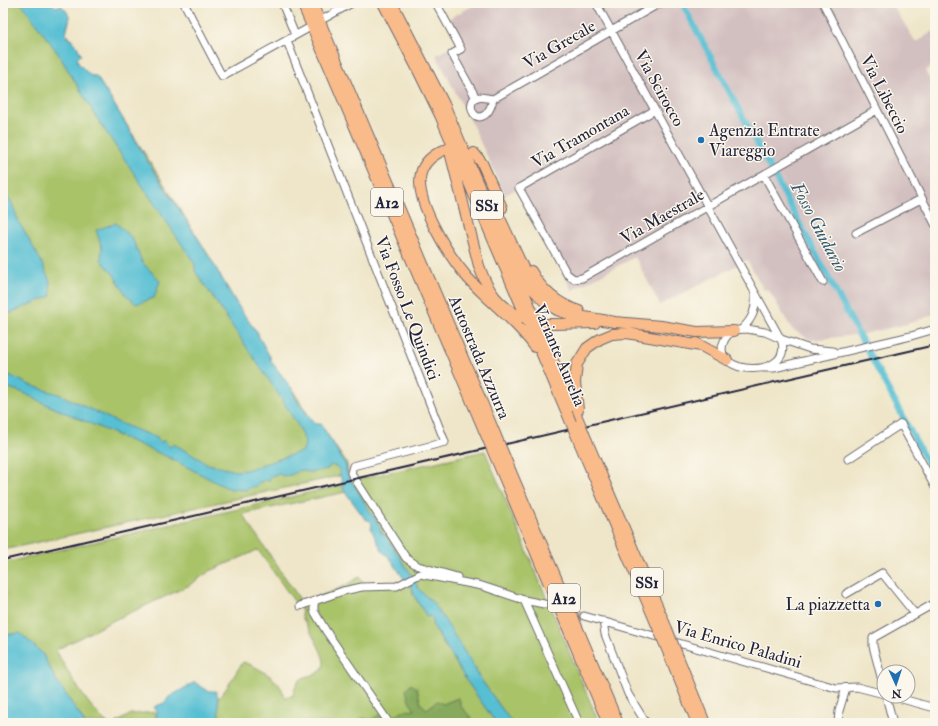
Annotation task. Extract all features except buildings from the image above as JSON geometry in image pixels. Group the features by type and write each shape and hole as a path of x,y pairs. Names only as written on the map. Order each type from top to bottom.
{"highway":[{"name":"Autostrada Azzurra","path":"302,3 476,400"},
{"name":"Autostrada Azzurra","path":"312,3 507,474 608,723"},
{"name":"Variante Aurelia","path":"384,3 440,115 551,376 580,424 584,442"},
{"name":"Variante Aurelia","path":"392,3 444,104 663,630 697,723"},
{"path":"444,104 476,165 529,282 538,296 551,307 564,313 615,322 661,326 701,332 738,330"},
{"path":"440,115 481,274 486,286 494,298 505,308 522,318"},
{"path":"444,150 427,162 422,170 420,180 422,197 434,226 446,248 460,268 484,295 528,338 551,376"},
{"path":"474,152 482,163 528,265 542,288 567,307 615,322"},
{"path":"542,324 615,322"},
{"path":"633,324 678,336 727,360"},
{"path":"573,411 578,364 587,348 600,338 612,334 627,333 701,346"},
{"name":"Autostrada Azzurra","path":"507,474 618,723"},
{"name":"Variante Aurelia","path":"674,658 705,723"}],"street":[{"path":"184,3 222,76 307,29"},
{"path":"282,3 295,35"},
{"path":"325,18 352,3"},
{"path":"436,3 461,49 452,54 476,98"},
{"name":"Via Scirocco","path":"596,3 780,339"},
{"name":"Via Grecale","path":"494,99 660,3"},
{"name":"Via Libeccio","path":"822,3 935,224"},
{"name":"Via Fosso Le Quindici","path":"287,40 445,442 353,466 351,473 406,558 418,566 489,585 492,589"},
{"path":"480,97 494,99 489,111 486,114 480,116 475,115 471,108 471,102 480,97"},
{"name":"Via Tramontana","path":"574,279 567,274 519,188 655,110"},
{"name":"Via Maestrale","path":"574,279 582,278 877,110"},
{"path":"766,174 823,282"},
{"path":"856,233 921,198"},
{"path":"755,292 755,310 751,318 738,330 726,338 723,344 723,354 727,360 735,365 746,368 774,368 872,346 935,329"},
{"path":"738,330 761,331 813,350 847,351"},
{"path":"764,368 780,356 782,347 780,339"},
{"path":"848,459 901,424 935,487"},
{"path":"300,606 343,591 362,587 397,586 420,574 492,589 524,600 544,604"},
{"path":"846,594 882,574 915,614"},
{"path":"315,600 314,611 326,631 389,723"},
{"path":"524,600 579,723"},
{"path":"878,664 872,642 874,637 935,603"},
{"name":"Via Enrico Paladini","path":"584,616 836,688 857,687 876,692"},
{"path":"603,621 605,634 628,694 646,723"},
{"path":"838,723 838,714 846,688"},
{"path":"916,703 935,708"},
{"path":"888,704 893,723"}],"shaded area":[{"path":"478,3 891,3 916,42 935,30 935,64 925,71 935,88 935,314 907,324 863,334 811,340 792,329 768,289 764,290 747,260 660,305 635,257 572,290 517,189 505,195 471,122 436,55 458,43 448,19"}],"green space":[{"path":"3,3 51,3 55,9 60,5 70,17 66,33 77,47 76,59 80,66 90,76 96,76 203,246 242,313 258,333 258,336 270,357 270,361 292,389 314,424 321,425 347,464 348,474 3,550"},
{"path":"485,451 599,723 512,723 477,674 476,670 455,638 416,587 415,580 380,530 351,481"},
{"path":"343,485 346,492 243,515 301,601 331,592 359,577 366,587 406,582 411,585 413,594 427,617 430,616 433,619 444,645 496,723 219,723 218,698 243,662 258,668 272,678 280,686 285,697 293,696 297,684 303,678 319,672 322,669 324,662 321,652 302,617 302,612 298,604 294,601 258,550 210,571 188,586 112,621 56,650 86,700 108,723 85,723 56,680 42,653 3,635 3,563"},
{"path":"411,684 417,688 421,704 427,709 437,701 443,704 458,698 460,701 460,706 477,723 379,723 377,721 374,723 358,723 360,719 364,718 371,720 379,715 392,718 402,711 415,710 410,703 406,690"},
{"path":"157,712 156,716 159,723 116,723 131,714"}],"water":[{"path":"21,3 52,3 56,7 61,5 68,13 70,19 66,35 77,46 81,55 77,59 79,64 91,76 96,76 148,162 201,243 235,301 258,333 271,361 315,424 321,424 346,465 347,474 381,529 380,531 387,538 421,591 436,607 476,670 477,674 512,723 496,723 466,680 432,624 433,619 430,616 427,617 413,594 411,585 406,582 390,558 382,551 371,529 372,523 365,519 344,490 338,467 330,465 328,469 317,471 307,472 300,470 291,475 283,476 280,474 271,476 269,481 266,480 258,483 257,486 247,490 231,489 170,458 45,404 24,393 3,386 3,372 30,385 61,395 117,422 157,438 161,443 163,440 170,447 174,444 208,464 235,471 246,470 303,451 305,442 301,431 283,401 195,271 195,264 100,123 57,52"},
{"path":"3,191 11,201 19,222 40,259 50,281 51,296 8,314 3,314"},
{"path":"116,223 132,238 142,262 160,281 154,298 136,304 126,295 114,275 101,260 102,248 96,230"},
{"path":"20,633 42,653 56,680 85,723 3,723 3,635"},
{"path":"195,682 202,688 216,691 218,698 219,723 159,723 156,716 157,712 154,707 164,703 169,697"}],"waterway":[{"name":"Fosso Guidario","path":"682,3 929,466"}],"tunnel":[{"path":"544,604 584,616"}],"railway":[{"path":"3,560 935,345"}],"place":[{"name":"Agenzia Entrate Viareggio","path":"701,140"},
{"name":"La piazzetta","path":"878,604"}]}
